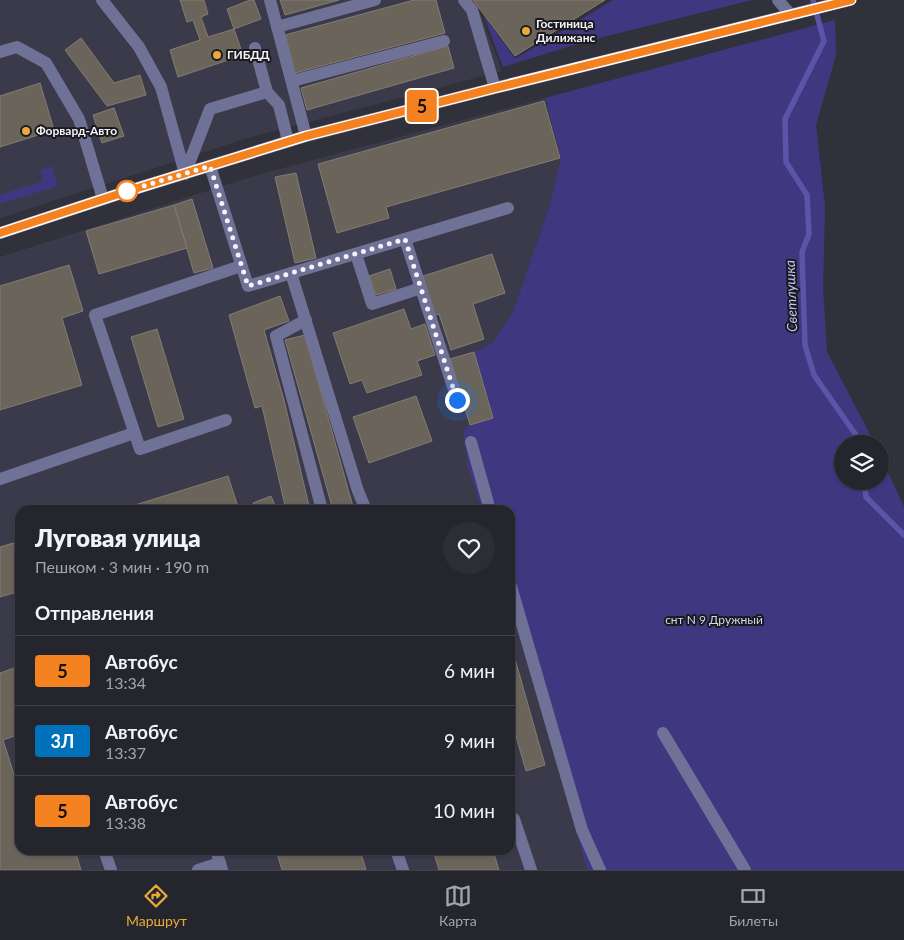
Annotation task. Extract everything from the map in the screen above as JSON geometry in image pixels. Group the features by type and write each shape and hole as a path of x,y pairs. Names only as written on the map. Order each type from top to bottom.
{"street":[{"path":"102,0 139,47 161,87 185,174"},
{"path":"270,0 306,136"},
{"path":"277,26 375,0"},
{"path":"464,0 472,10 495,88"},
{"path":"778,0 794,13"},
{"path":"0,234 103,199 306,136 847,1"},
{"path":"292,81 444,41"},
{"path":"0,52 17,47 46,63 79,118 103,199"},
{"path":"254,48 267,92 279,105 288,141"},
{"path":"185,174 210,109 267,92"},
{"path":"210,166 248,286 508,208"},
{"path":"405,239 457,400"},
{"path":"356,254 372,304 421,288"},
{"path":"226,420 140,449 95,315 241,266"},
{"path":"291,273 364,505"},
{"path":"306,320 276,336 321,505"},
{"path":"0,479 134,433"},
{"path":"471,442 489,505"},
{"path":"515,600 582,830 600,870"},
{"path":"663,733 745,870"},
{"path":"515,822 531,870"},
{"path":"106,855 111,870"},
{"path":"398,855 402,870"},
{"path":"198,870 221,866"}],"shaded area":[{"path":"0,0 473,0 478,7 502,71 251,137 0,218"},
{"path":"545,98 561,158 550,204 513,312 493,343 474,352 493,418 470,425 468,468 480,505 15,505 15,855 515,855 515,615 587,870 0,870 0,257 261,174"}],"green space":[{"path":"613,0 752,0 583,42 503,67 484,16 515,59"},
{"name":"снт N 9 Дружный","path":"835,20 836,55 816,125 825,207 823,288 827,352 870,435 834,435 834,490 889,490 889,474 904,507 904,870 587,870 515,615 515,505 480,505 468,468 463,431 470,425 493,418 474,352 493,343 513,312 550,204 561,158 545,98"},
{"path":"52,166 58,186 0,204 0,195 43,181 40,170"}],"building":[{"path":"180,0 204,0 208,14 201,17 208,37 234,29 243,55 178,77 170,50 200,40 193,20 187,22"},
{"path":"254,0 261,19 234,29 227,9"},
{"path":"280,0 339,0 285,15"},
{"path":"414,0 436,0 445,33 295,73 285,35"},
{"name":"Гостиница Дилижанс","path":"473,0 605,0 515,56"},
{"path":"81,38 114,83 140,75 146,95 107,106 65,50"},
{"path":"448,46 454,68 307,110 301,88"},
{"path":"40,83 54,130 0,147 0,96"},
{"path":"544,101 560,158 386,207 389,218 337,233 318,164"},
{"path":"114,108 124,136 102,143 93,115"},
{"path":"296,173 316,258 295,263 275,177"},
{"path":"192,199 213,268 194,273 174,205"},
{"path":"174,205 187,248 99,274 86,231"},
{"path":"492,254 505,293 473,304 484,339 451,350 439,314 433,316 420,277"},
{"path":"69,265 83,311 62,318 82,385 0,410 0,286"},
{"path":"390,269 396,289 376,295 369,276"},
{"path":"280,296 289,321 264,330 284,400 309,505 285,505 262,406 255,408 229,315"},
{"path":"404,309 411,329 425,324 435,355 417,361 422,375 367,393 362,380 350,384 333,333"},
{"path":"157,329 184,419 158,427 131,337"},
{"path":"305,335 353,505 332,505 285,340"},
{"path":"474,352 493,418 470,425 450,359"},
{"path":"416,396 432,441 369,463 353,417"},
{"path":"228,476 237,505 135,505"},
{"path":"271,496 275,505 254,505 253,503"},
{"path":"15,542 15,592 0,597 0,547"},
{"path":"515,659 545,765 526,771 515,732"},
{"path":"15,668 15,736 3,740 15,777 15,855 76,855 81,870 0,870 0,673"},
{"path":"278,855 362,855 366,870 282,870"},
{"path":"434,855 494,855 499,870 439,870"}],"waterway":[{"name":"Светлушка","path":"813,0 824,41 785,119 786,162 807,195 809,234 802,252 805,345 814,375 856,435"},
{"name":"Светлушка","path":"865,490 866,497 904,535"}],"bus line":[{"name":"5","path":"0,233 306,136 851,0"}],"place":[{"name":"Гостиница Дилижанс","path":"526,31"},
{"name":"ГИБДД","path":"217,55"},
{"name":"Форвард-Авто","path":"26,131"}],"route":[{"path":"127,191 210,166 248,286 405,239 457,400"}]}
